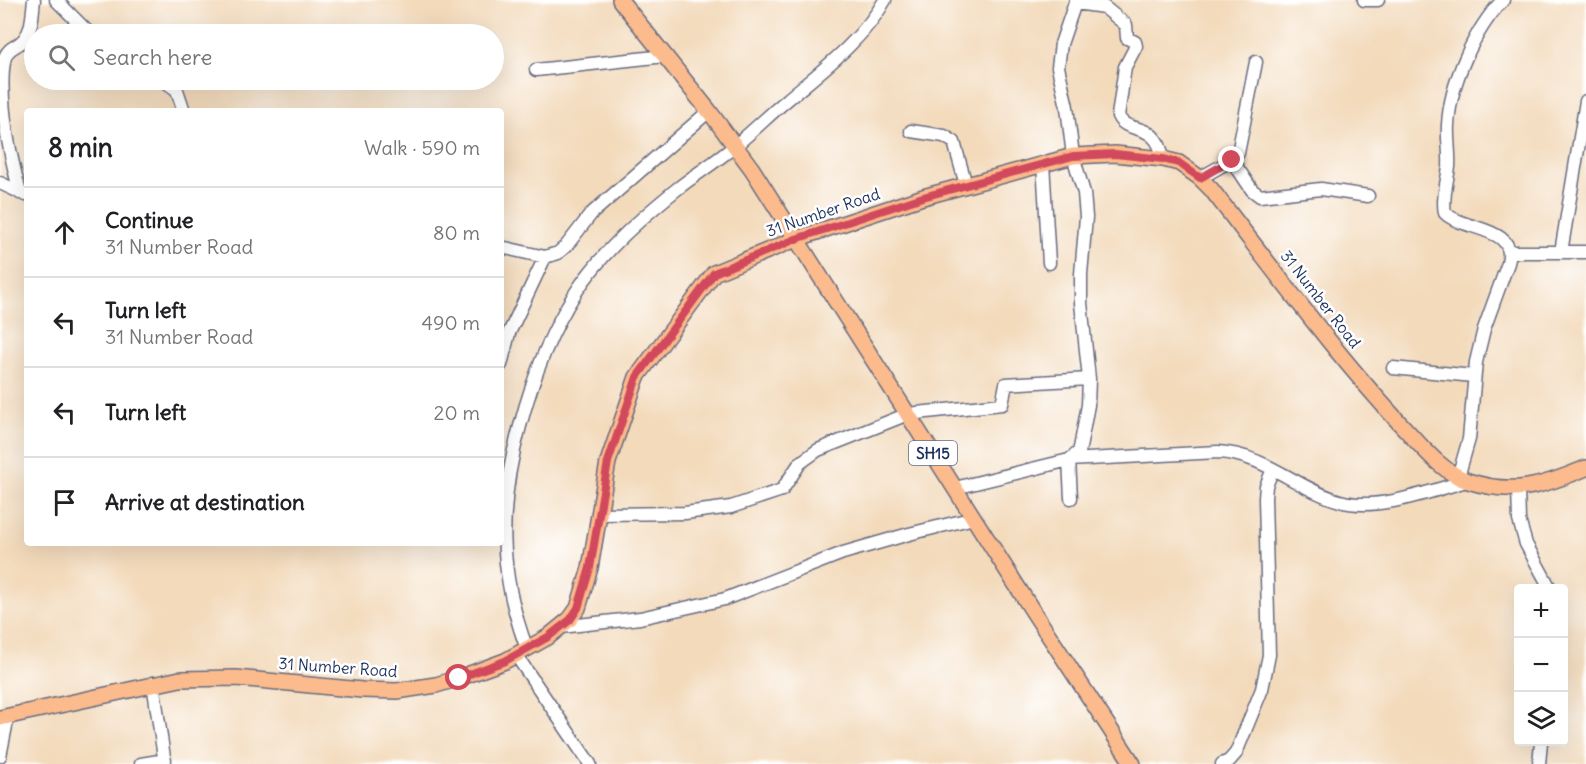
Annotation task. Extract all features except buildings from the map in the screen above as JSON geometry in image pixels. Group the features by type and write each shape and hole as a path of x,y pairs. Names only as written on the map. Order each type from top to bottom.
{"main road":[{"name":"SH15","path":"620,0 734,144 1133,764"},
{"name":"31 Number Road","path":"4,717 180,679 236,678 362,690 397,691 436,685 515,656 561,627 570,620 578,608 583,595 600,514 608,462 637,377 714,273 796,239 966,185 1073,156 1115,154 1163,159 1179,163 1200,178 1383,405 1432,458 1462,479 1498,489 1518,489 1542,484 1586,468"}],"street":[{"path":"31,24 34,0"},
{"path":"56,0 80,24"},
{"path":"504,513 514,448 528,395 553,336 576,292 633,225 734,144 847,46 878,14 885,0"},
{"path":"1365,0 1378,0"},
{"path":"955,488 1069,460 1233,453 1258,461 1326,496 1343,502 1384,503 1414,496 1462,479 1473,376 1482,338 1508,263 1509,252 1506,242 1501,238 1491,232 1454,220 1445,213 1449,162 1448,125 1452,100 1478,32 1503,0"},
{"path":"1069,460 1079,452 1080,448 1088,405 1089,379 1081,303 1086,217 1084,193 1073,156 1059,75 1058,56 1076,1 1109,9 1126,25 1127,38 1135,42 1136,51 1125,67 1118,116 1124,123 1151,133 1158,140 1163,159"},
{"path":"24,39 5,55 1,78 1,106 6,135 24,194"},
{"path":"536,70 665,56"},
{"path":"1200,178 1232,160 1239,149 1256,62"},
{"path":"177,90 183,108"},
{"path":"1561,252 1586,101"},
{"path":"504,248 544,257 558,253 591,214 711,113"},
{"path":"911,131 944,136 954,142 966,185"},
{"path":"1232,160 1252,190 1260,196 1321,189 1368,196"},
{"path":"1043,164 1049,263"},
{"path":"0,183 24,194"},
{"path":"1509,252 1586,252"},
{"path":"504,353 509,333 544,257"},
{"path":"1393,368 1473,376"},
{"path":"600,514 701,512 731,507 782,490 800,463 809,455 908,414 1002,404 1005,384 1089,379"},
{"path":"1069,460 1071,498"},
{"path":"1222,764 1229,761 1236,753 1266,674 1269,639 1265,498 1266,486 1273,469"},
{"path":"1518,489 1519,520 1526,544 1548,584"},
{"path":"561,627 640,618 705,604 741,594 843,553 974,518"},
{"path":"504,537 508,588 516,620 515,656 590,764"},
{"path":"141,764 165,762 153,683"},
{"path":"0,756 4,717"},
{"path":"1539,764 1541,746"}],"route":[{"path":"459,678 513,658 548,637 570,620 578,608 590,568 608,462 637,377 714,273 796,239 923,197 1073,156 1115,154 1163,159 1179,163 1200,178 1214,168 1232,160"}]}
